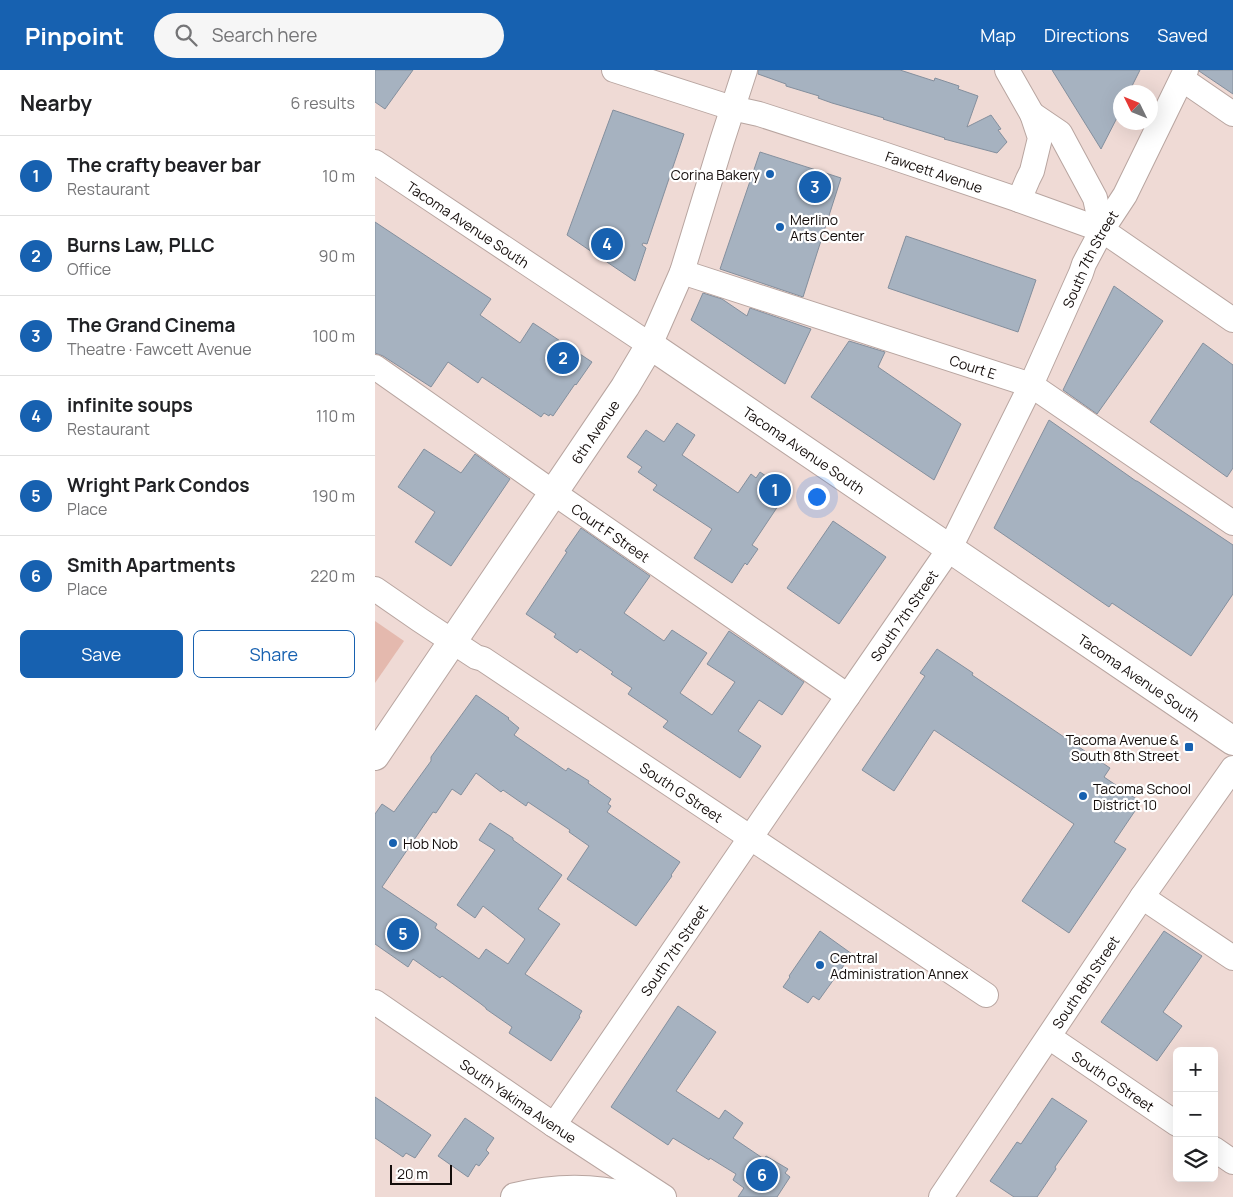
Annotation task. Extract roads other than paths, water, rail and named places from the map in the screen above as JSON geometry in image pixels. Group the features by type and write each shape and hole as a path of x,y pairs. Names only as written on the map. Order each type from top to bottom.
{"main road":[{"name":"6th Avenue","path":"375,756 625,387 650,345"},
{"name":"Tacoma Avenue South","path":"650,345 1233,741"},
{"path":"515,1197 544,1191 569,1189 594,1190 631,1197"}],"street":[{"name":"Fawcett Avenue","path":"614,70 732,108 759,114 1019,200 1102,230 1233,320"},
{"name":"6th Avenue","path":"650,345 682,272 745,70"},
{"path":"1007,70 1032,114 1040,138 1032,171 1019,200"},
{"path":"1184,74 1233,114"},
{"name":"South 7th Street","path":"554,1125 950,548 1031,384 1084,264 1102,230 1125,195 1184,74"},
{"path":"1032,114 1060,133 1095,198 1102,230"},
{"name":"Tacoma Avenue South","path":"375,162 650,345"},
{"name":"Court E","path":"682,272 1031,384 1233,523"},
{"name":"Court F Street","path":"375,367 848,696"},
{"name":"South G Street","path":"375,589 986,995"},
{"name":"South 8th Street","path":"941,1197 1142,897 1233,768"},
{"path":"1142,897 1233,958"},
{"name":"South Yakima Avenue","path":"375,1002 554,1125 664,1197"},
{"name":"South G Street","path":"1049,1037 1173,1121"},
{"path":"1218,1152 1233,1162"}],"place":[{"name":"Corina Bakery","path":"770,174"},
{"name":"The Grand Cinema","path":"815,187"},
{"name":"Merlino Arts Center","path":"780,227"},
{"name":"infinite soups","path":"607,244"},
{"name":"Burns Law, PLLC","path":"563,358"},
{"name":"The crafty beaver bar","path":"775,490"},
{"name":"Tacoma Avenue & South 8th Street","path":"1189,747"},
{"name":"Tacoma School District 10","path":"1083,796"},
{"name":"Hob Nob","path":"393,843"},
{"name":"Wright Park Condos","path":"403,934"},
{"name":"Central Administration Annex","path":"820,965"},
{"name":"Smith Apartments","path":"762,1175"}]}
